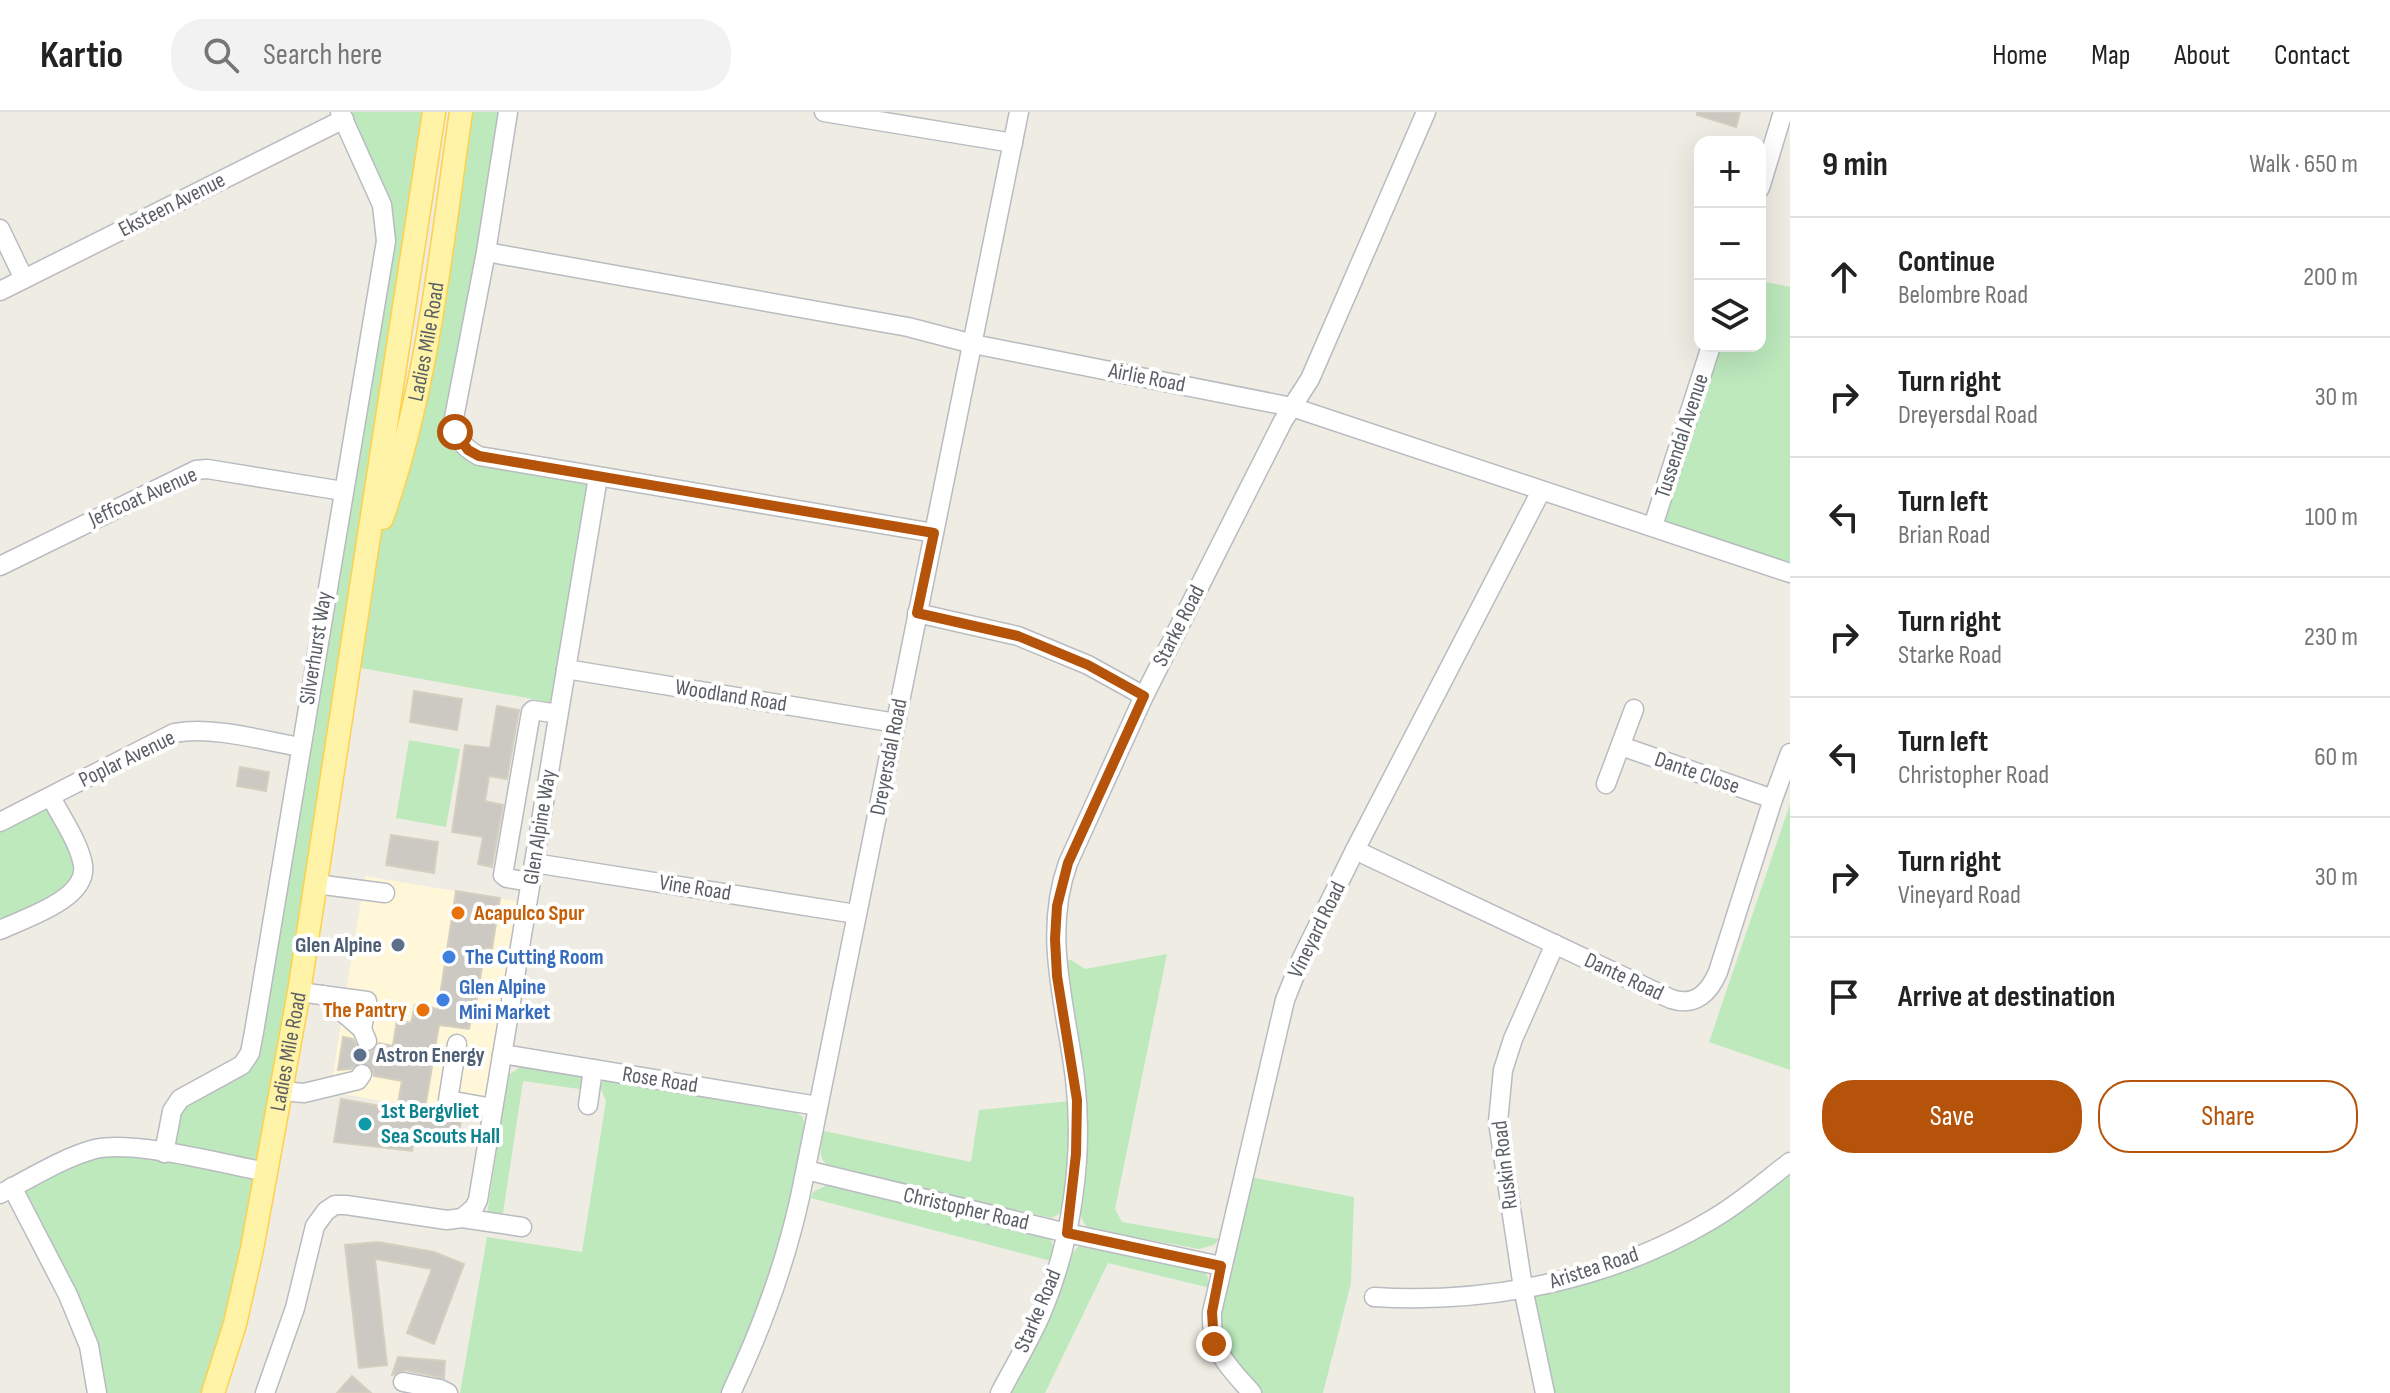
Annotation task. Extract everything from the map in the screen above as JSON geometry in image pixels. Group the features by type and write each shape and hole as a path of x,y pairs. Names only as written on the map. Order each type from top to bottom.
{"main road":[{"name":"Ladies Mile Road","path":"213,1393 235,1324 282,1091 434,112"},
{"name":"Ladies Mile Road","path":"366,564 397,476 420,381 461,112"}],"street":[{"path":"508,112 486,252 454,418 455,432 468,450 479,456 934,533"},
{"path":"824,112 1013,143"},
{"name":"Dreyersdal Road","path":"731,1393 755,1344 782,1266 806,1170 1019,112"},
{"name":"Starke Road","path":"1000,1393 1041,1313 1067,1233 1076,1154 1077,1100 1057,976 1055,939 1057,906 1068,863 1144,696 1292,407 1310,379 1426,112"},
{"path":"1766,168 1783,112 1790,115"},
{"name":"Eksteen Avenue","path":"0,291 342,116"},
{"name":"Silverhurst Way","path":"164,1153 172,1111 180,1099 242,1065 250,1053 386,241 382,205 342,116"},
{"path":"0,229 24,279"},
{"name":"Airlie Road","path":"486,252 879,322 973,344 1292,407 1790,573"},
{"name":"Tussendal Avenue","path":"1653,526 1709,352"},
{"name":"Jeffcoat Avenue","path":"0,566 196,470 207,469 343,491"},
{"name":"Glen Alpine Way","path":"462,1218 478,1200 598,477"},
{"name":"Vineyard Road","path":"1252,1393 1221,1358 1212,1336 1212,1312 1285,1000 1301,960 1355,850 1541,491"},
{"path":"917,613 1018,636 1088,665 1144,696"},
{"name":"Woodland Road","path":"566,669 896,723"},
{"path":"1606,784 1634,709"},
{"path":"530,882 503,875 532,710 558,714"},
{"name":"Poplar Avenue","path":"0,822 174,733 191,730 212,732 300,747"},
{"name":"Dante Close","path":"1621,746 1773,799"},
{"name":"Dante Road","path":"1355,850 1671,999 1688,1002 1709,989 1718,972 1790,753"},
{"name":"Poplar Avenue","path":"0,930 63,900 74,892 81,881 84,868 80,854 51,797"},
{"name":"Vine Road","path":"534,863 856,914"},
{"path":"316,884 385,893"},
{"name":"Ruskin Road","path":"1545,1393 1523,1288 1498,1134 1503,1070 1513,1039 1555,944"},
{"path":"299,992 367,1001 364,1035"},
{"path":"457,1044 448,1100 493,1108"},
{"name":"Rose Road","path":"502,1054 818,1106"},
{"path":"588,1105 593,1069"},
{"path":"282,1091 304,1093 358,1080 362,1074"},
{"path":"97,1393 89,1346 74,1307 6,1190 69,1158 98,1149 135,1147 267,1172"},
{"name":"Aristea Road","path":"1374,1297 1470,1297 1523,1288 1594,1270 1661,1245 1725,1211 1790,1162"},
{"name":"Christopher Road","path":"806,1170 1067,1233 1221,1266"},
{"path":"265,1393 295,1308 315,1226 335,1205 522,1227"},
{"path":"403,1382 448,1393"}],"shaded area":[{"path":"365,876 527,903 491,1119 330,1092"}],"green space":[{"path":"340,112 434,112 393,379 397,476 461,112 508,112 454,418 468,450 598,477 560,704 350,666 316,884 213,1393 97,1393 89,1346 12,1187 69,1158 164,1153 172,1111 242,1065 386,241"},
{"path":"1766,282 1790,287 1790,575 1656,524 1709,352 1766,352"},
{"path":"409,740 460,749 446,827 396,818"},
{"path":"51,797 81,881 0,930 0,822"},
{"path":"1790,804 1790,1070 1709,1042"},
{"path":"1167,954 1115,1209 1122,1222 1219,1239 1214,1245 1199,1249 1090,1229 1081,1215 1083,1184 1064,961 1071,960 1085,969"},
{"path":"522,1066 579,1075 584,1080 583,1086 579,1089 523,1081 503,1213 487,1215 507,1081 510,1074"},
{"path":"604,1079 791,1109 803,1117 806,1130 777,1265 749,1338 721,1393 460,1393 487,1237 582,1252 606,1101 600,1087"},
{"path":"1070,1101 1070,1154 1062,1212 1052,1218 835,1170 822,1159 824,1131 971,1162 979,1110"},
{"path":"1790,1162 1790,1393 1547,1393 1526,1288 1638,1255"},
{"path":"1245,1176 1354,1197 1351,1283 1323,1393 1254,1393 1222,1356 1212,1319"},
{"path":"827,1185 1049,1237 1055,1249 1051,1261 811,1198 813,1192"},
{"path":"1080,1245 1201,1270 1207,1275 1210,1288 1108,1263 1045,1393 1009,1393 1049,1315 1071,1255"}],"building":[{"path":"1697,112 1740,112 1736,127 1697,115"},
{"path":"414,691 462,699 457,730 410,722"},
{"path":"497,706 519,710 507,779 489,776 485,801 503,805 492,867 478,864 483,837 452,832 465,745 490,748"},
{"path":"240,767 269,772 266,791 237,786"},
{"path":"391,835 438,842 434,873 386,865"},
{"path":"456,891 500,898 492,949 485,948 476,1004 483,1005 481,1021 471,1019 469,1029 439,1025 424,1114 461,1120 457,1146 414,1139 412,1151 334,1142 341,1099 397,1109 402,1081 374,1076 372,1068 364,1062 351,1069 338,1070 343,1037 353,1039 359,1050 365,1053 372,1052 379,1043 393,1046 397,1020 411,1023 415,1005 438,1009"},
{"path":"378,1242 434,1252 464,1264 434,1344 407,1333 432,1269 375,1259 387,1365 359,1368 345,1245"},
{"path":"398,1357 445,1361 444,1378 405,1370 392,1375"},
{"path":"352,1376 371,1393 337,1393"}],"tunnel":[{"path":"362,1074 367,1041"}],"place":[{"name":"Acapulco Spur","path":"458,913"},
{"name":"Glen Alpine","path":"398,945"},
{"name":"The Cutting Room","path":"449,957"},
{"name":"Glen Alpine Mini Market","path":"443,1000"},
{"name":"The Pantry","path":"423,1010"},
{"name":"Astron Energy","path":"360,1055"},
{"name":"1st Bergvliet Sea Scouts Hall","path":"365,1124"}],"route":[{"path":"455,432 468,450 479,456 934,533 917,613 1018,636 1088,665 1144,696 1060,884 1055,939 1057,976 1077,1100 1073,1195 1067,1233 1221,1266 1212,1312 1214,1344"}]}
